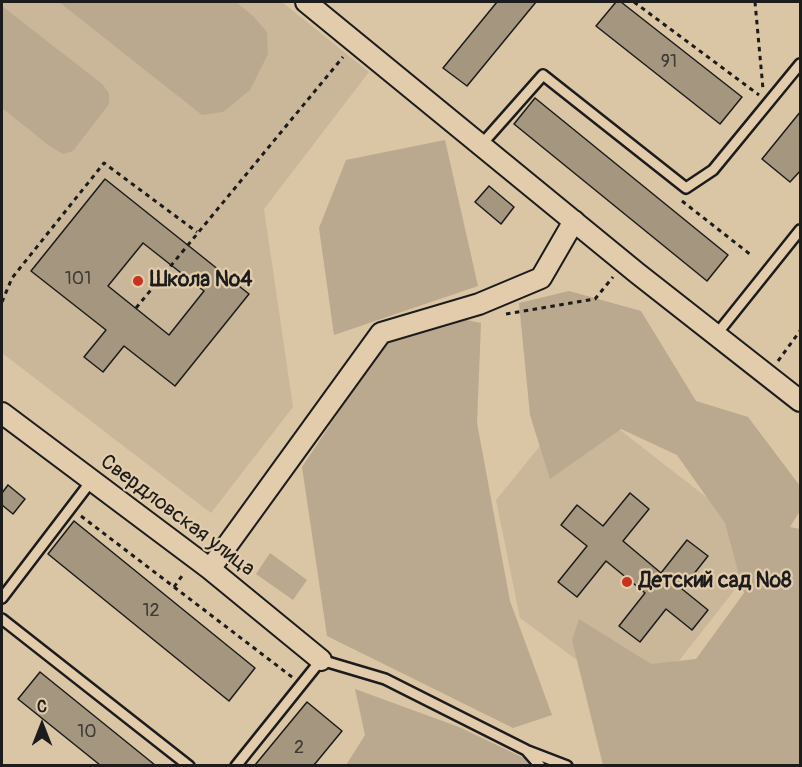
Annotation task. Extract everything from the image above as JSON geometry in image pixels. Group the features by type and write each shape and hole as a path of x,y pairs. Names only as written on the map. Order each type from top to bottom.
{"street":[{"path":"306,2 329,8 481,145 637,273 801,401"},
{"path":"210,569 381,333 478,304 541,278 574,220"},
{"name":"Свердловская улица","path":"2,413 210,569 321,660"}],"lane":[{"path":"481,145 543,75 686,188 713,171 801,64"},
{"path":"716,334 801,230"},
{"path":"2,598 92,480"},
{"path":"2,620 189,765"},
{"path":"236,765 321,660 385,679 526,750 567,765"},
{"path":"526,750 540,765"}],"path":[{"path":"634,2 764,99 755,2"},
{"path":"136,308 346,53"},
{"path":"2,302 12,278 104,163 197,232"},
{"path":"677,197 751,255"},
{"path":"775,364 801,331"},
{"path":"71,508 301,684"},
{"path":"174,586 186,571"}],"shaded area":[{"name":"Школа №4","path":"2,2 282,2 369,72 264,209 293,407 211,513 2,353"},
{"path":"59,2 236,2 267,32 268,54 250,90 223,112 202,115"},
{"path":"2,6 102,84 109,93 109,104 73,151 63,154 51,147 2,108"},
{"path":"445,140 478,286 334,335 319,228 346,160"},
{"path":"569,291 641,311 696,401 748,417 800,486 800,511 790,527 800,529 800,765 603,765 572,640 579,619 651,664 696,659 744,593 725,523 677,455 621,429 550,479 530,415 519,303"},
{"path":"462,319 481,323 477,423 510,601 552,715 513,728 327,636 302,467 385,342"},
{"name":"Детский сад №8","path":"579,398 769,546 642,708 520,618 496,500"},
{"path":"270,553 307,580 293,600 256,574"},
{"path":"355,689 459,727 524,758 529,765 346,765 365,735"}],"building":[{"path":"497,2 536,2 467,86 443,68"},
{"path":"616,2 621,2 742,97 720,124 596,26"},
{"path":"535,98 728,255 707,281 514,124"},
{"path":"801,111 801,170 790,182 762,159"},
{"path":"105,179 249,294 175,386 124,346 103,372 84,357 106,330 31,271","holes":["143,243 204,291 169,335 108,286"]},
{"path":"489,186 514,207 501,224 475,202"},
{"path":"8,485 25,499 13,514 2,505 2,493"},
{"path":"630,493 649,509 623,541 661,573 687,540 708,556 682,589 708,610 692,630 666,609 640,642 619,626 645,593 606,561 577,597 558,582 587,546 561,525 577,505 603,526"},
{"path":"74,521 255,668 229,701 48,554"},
{"path":"40,672 155,765 100,765 18,699"},
{"path":"307,702 342,731 314,765 255,765"}],"place":[{"name":"Школа №4","path":"138,281"},
{"name":"Детский сад №8","path":"627,582"}]}
